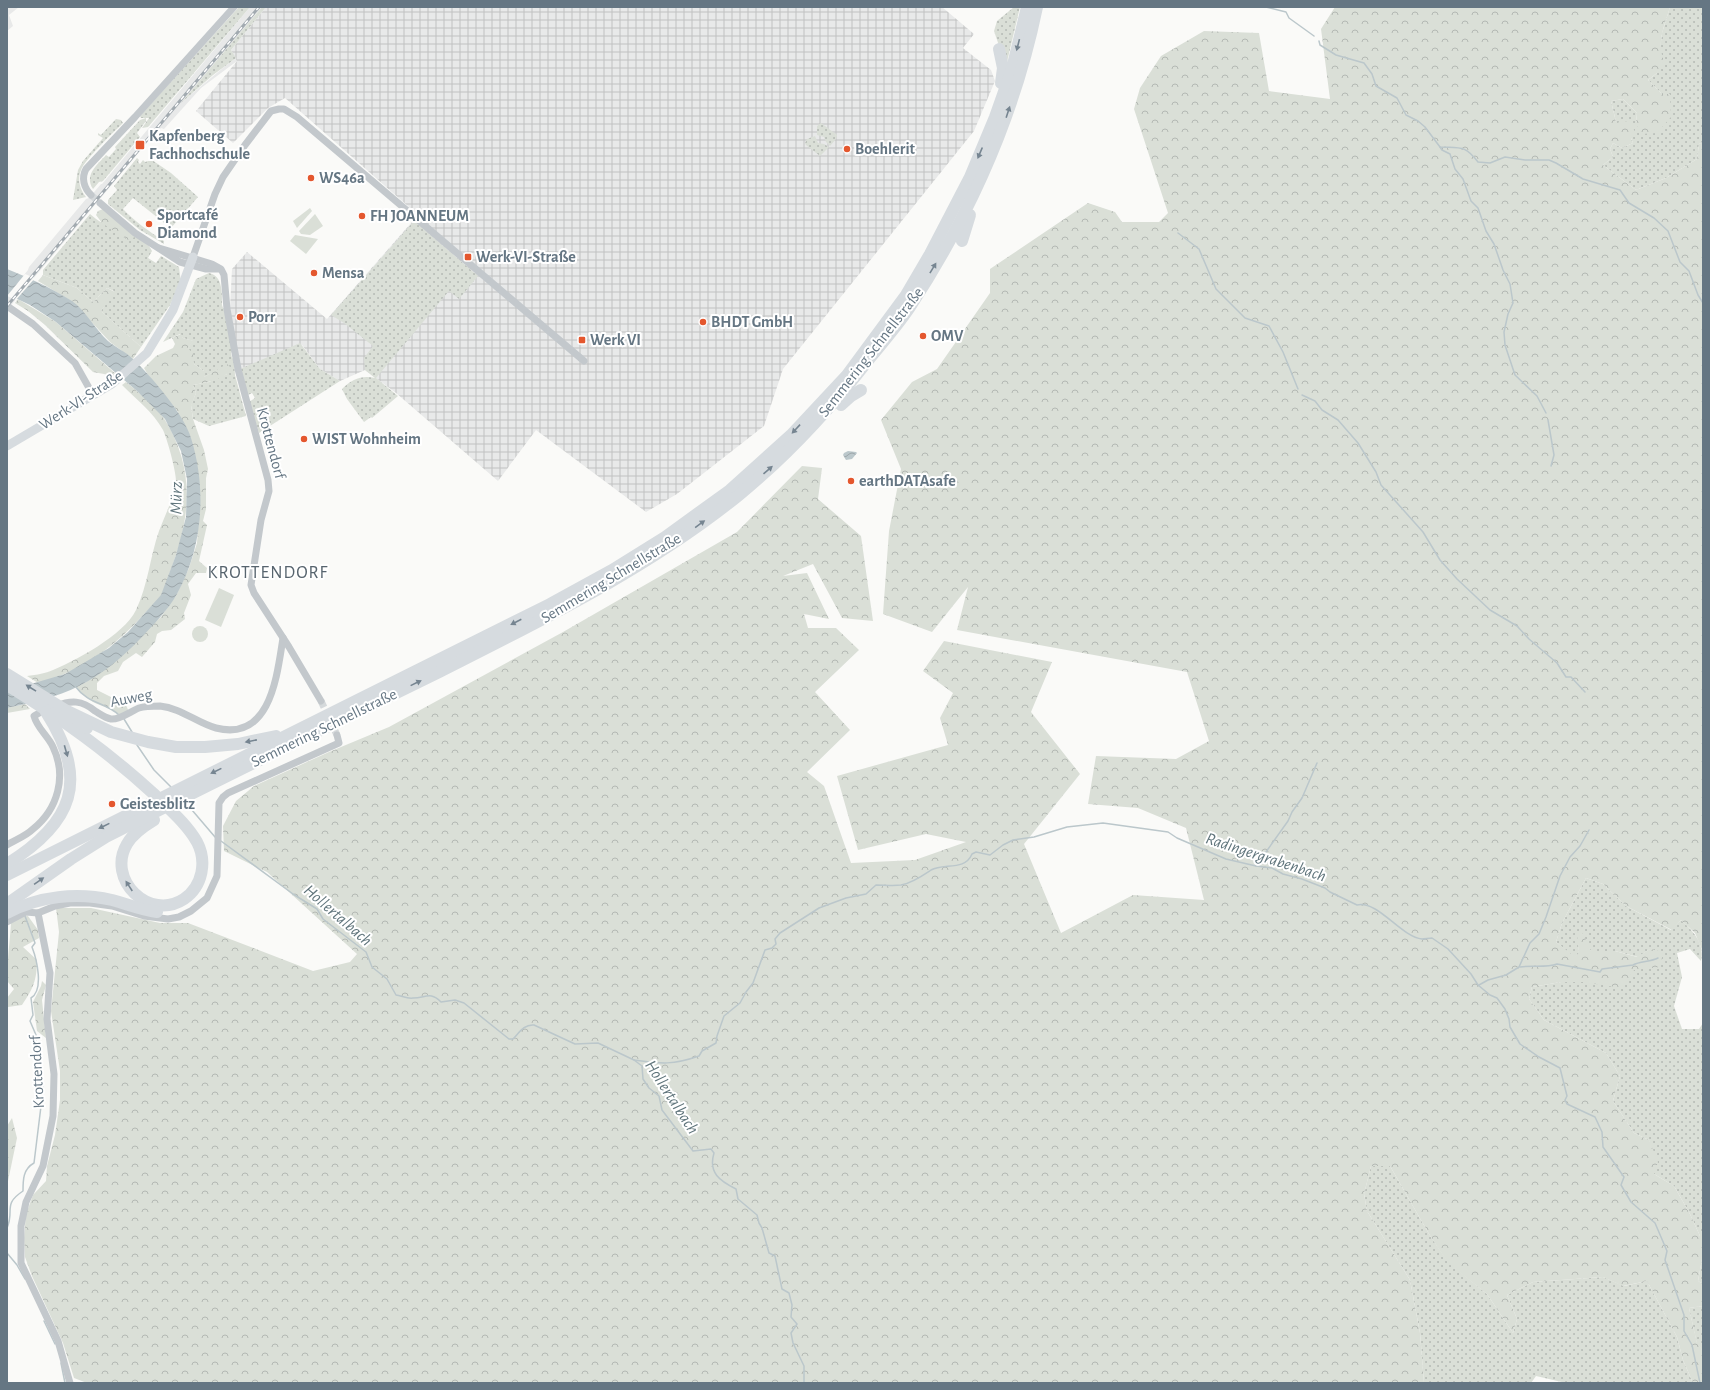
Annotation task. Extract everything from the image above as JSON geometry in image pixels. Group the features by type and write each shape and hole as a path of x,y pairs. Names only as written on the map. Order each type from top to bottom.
{"highway":[{"name":"Semmering Schnellstraße","path":"195,787 289,735 489,635 612,570 665,537 730,490 791,435 847,375 906,295 930,254 970,177 989,131 1012,69 1027,7"},
{"name":"Semmering Schnellstraße","path":"7,875 161,804 529,627 619,577 672,545 738,496 780,459 818,422 909,309 940,257 978,187 1005,121 1020,76 1037,7"},
{"path":"989,131 993,109 1002,79 1003,68 1000,49"},
{"path":"962,241 978,187"},
{"path":"818,422 832,413 844,401 861,390"},
{"path":"7,674 67,711 120,754 161,804 200,833 209,852 210,868 207,882 199,895 188,905 176,911 162,912 142,909 102,898 66,896 32,902 7,913"},
{"path":"7,686 49,713 115,760 161,804 193,836 200,849 203,864 200,878 190,894 174,903 161,905 147,902 134,894 126,884 121,863 124,850 130,838 156,818 161,804"},
{"path":"67,711 125,736 148,742 176,746 205,747 238,744 271,736 289,735"},
{"path":"7,864 24,854 43,838 59,818 67,801 71,780 69,763 60,736 49,713"},
{"name":"Semmering Schnellstraße","path":"7,904 86,849 161,804"}],"main road":[{"name":"Werk-VI-Straße","path":"7,446 112,384 147,353 173,310 192,262"}],"street":[{"path":"91,195 84,183 86,169 234,7"},
{"name":"Werk-VI-Straße","path":"192,262 212,201 223,177 245,145 272,111 284,109 297,117 584,361"},
{"name":"Krottendorf","path":"100,203 135,233 172,258 192,262 206,269 220,269 225,279 227,309 238,369 268,480 269,491 261,520 251,585 254,593 321,701"},
{"path":"7,306 33,324 74,363 93,395"},
{"name":"Auweg","path":"7,846 32,830 48,815 56,800 60,772 57,758 52,745 35,721 34,716 36,713 68,701 73,701 92,708 102,716 115,719 140,708 159,706 172,708 198,721 217,728 236,729 247,726 256,722 264,710 272,691 278,671 282,638"},
{"path":"7,922 26,912 38,913 55,906 70,903 90,903 112,906 144,916 168,918 179,917 191,911 207,898 217,876 219,803 223,797 228,792 339,743 337,735"},
{"name":"Krottendorf","path":"38,913 50,973 47,1019 54,1074 53,1109 43,1166 26,1202 20,1226 20,1253 21,1263 58,1342 70,1383"}],"shaded area":[{"path":"7,7 19,7 9,15 13,26 7,31"},
{"path":"250,7 262,7 182,102 236,58 237,61 201,88 164,129 161,128 150,139 7,310 7,296 29,267 86,199 89,198 102,184"},
{"path":"266,7 942,7 974,34 963,48 991,70 995,81 974,131 783,369 764,426 677,494 646,512 536,430 498,481 396,393 365,370 340,381 320,369 302,345 240,369 230,308 232,269 247,252 327,319 418,215 285,98 268,108 233,143 196,111 237,61 231,50"}],"green space":[{"path":"239,7 250,7 148,127 142,128 149,118 141,118 140,116"},
{"path":"262,7 266,7 231,50 236,58 213,75 181,103"},
{"path":"1014,7 1020,7 1006,66 994,31 997,21"},
{"path":"1335,7 1670,7 1661,40 1664,61 1657,73 1648,80 1662,94 1670,94 1671,117 1657,133 1640,134 1636,123 1637,113 1623,99 1611,101 1616,122 1630,121 1635,132 1631,138 1633,143 1622,148 1613,143 1610,149 1613,157 1603,165 1636,190 1666,178 1697,159 1699,144 1703,142 1703,952 1695,933 1681,920 1672,930 1626,906 1603,884 1586,878 1562,923 1556,942 1575,957 1579,953 1577,934 1582,932 1591,951 1615,951 1637,957 1650,949 1663,952 1660,967 1634,970 1622,988 1583,982 1561,982 1532,987 1529,999 1544,1020 1606,1053 1620,1076 1613,1101 1634,1133 1649,1140 1658,1162 1654,1174 1674,1186 1690,1214 1700,1236 1703,1236 1703,1254 1698,1281 1703,1284 1703,1306 1689,1308 1697,1343 1703,1351 1703,1383 1693,1383 1683,1360 1677,1337 1647,1281 1623,1286 1603,1277 1533,1282 1507,1295 1517,1319 1513,1333 1487,1294 1448,1263 1429,1234 1390,1166 1371,1166 1364,1194 1367,1211 1410,1280 1420,1333 1424,1383 87,1383 74,1378 63,1343 32,1276 25,1257 24,1238 26,1214 33,1195 46,1181 47,1166 55,1135 60,1100 60,1071 51,1011 59,932 56,908 91,908 160,923 188,923 313,971 350,962 357,954 267,872 224,851 223,826 236,801 254,786 389,727 563,632 737,532 802,466 822,468 818,499 861,536 873,621 842,618 813,564 783,576 807,573 829,619 804,614 808,628 836,628 859,650 815,692 850,730 807,772 824,786 851,863 915,860 966,842 926,834 858,850 837,776 948,745 940,718 953,693 923,671 944,641 1052,662 1031,712 1080,774 1024,844 1061,933 1133,895 1204,900 1186,828 1138,808 1088,804 1096,756 1176,759 1209,741 1187,672 957,630 968,587 932,632 883,614 889,531 901,469 881,420 912,382 937,369 990,293 990,269 1088,203 1115,212 1122,222 1159,222 1168,213 1134,109 1140,88 1161,56 1204,31 1259,33 1269,91 1330,99 1321,29"},
{"path":"1670,7 1703,7 1703,142 1699,144 1697,159 1666,178 1636,190 1603,165 1613,157 1610,149 1613,143 1622,148 1633,143 1631,138 1616,122 1611,101 1623,99 1637,113 1636,123 1662,94 1648,80 1657,73 1662,33"},
{"path":"146,118 146,121 137,133 140,137 103,181 99,182 93,189 90,179 93,170 106,155 109,157 116,149 115,147 140,120"},
{"path":"116,119 121,120 123,123 93,153 81,170 79,177 80,184 86,197 73,200 78,170 83,161 103,138 98,135 98,133 101,135"},
{"path":"821,123 837,135 836,139 830,146 824,137 817,135 817,126"},
{"path":"815,136 818,143 829,147 820,156 805,143 807,139"},
{"path":"137,158 140,164 143,160 145,162 152,160 171,173 198,197 171,228 133,198 123,209 137,222 164,241 164,244 140,230 108,204 108,200 117,190 114,186"},
{"path":"310,208 312,211 297,228 293,221"},
{"path":"103,209 135,237 128,240 102,223 96,215 98,211"},
{"path":"90,214 108,226 130,234 144,242 152,251 148,258 156,263 161,256 179,267 181,283 170,305 141,347 101,311 114,291 107,288 93,302 77,288 43,275 43,270"},
{"path":"315,214 323,226 310,235 301,234 299,231"},
{"path":"414,221 478,276 459,299 449,291 376,378 398,396 372,418 371,417 364,422 347,399 342,389 357,379 366,377 375,378 365,370 364,358 373,346 344,323 331,315"},
{"path":"295,235 318,239 306,254 290,241"},
{"path":"209,273 217,278 221,286 222,305 223,308 226,308 233,350 231,353 232,358 234,359 235,375 246,416 209,426 193,419 191,405 196,393 193,385 209,382 227,374 227,365 204,377 204,371 194,364 188,348 193,341 183,338 180,334 163,342 183,312 196,279"},
{"path":"43,275 77,288 93,302 107,288 115,292 101,311 141,347 133,359 110,342 73,302 38,281"},
{"path":"18,299 56,322 116,374 113,377 93,372 45,325 28,311 15,303"},
{"path":"181,334 183,338 194,341 188,348 193,354 194,364 204,371 204,377 227,364 232,369 219,379 193,385 196,393 191,406 193,419 204,450 208,469 206,478 206,509 203,521 207,525 199,561 207,568 206,573 196,573 188,584 191,595 184,613 185,619 171,630 162,631 157,634 155,642 142,657 136,653 123,662 118,671 104,676 97,683 97,690 125,703 129,712 121,716 111,709 90,700 76,687 86,682 161,617 177,594 189,568 197,543 199,515 178,412 144,368 156,356 173,348 175,344 172,338"},
{"path":"300,343 320,369 340,381 259,433 249,402 255,398 252,393 248,395 240,369"},
{"path":"126,382 162,415 175,438 181,457 187,493 183,531 178,550 165,588 160,597 135,624 97,656 69,672 38,683 27,676 48,672 84,655 110,638 130,619 140,600 159,531 173,495 176,478 165,434 159,423 122,385"},
{"path":"219,588 234,595 221,627 205,620"},
{"path":"200,626 206,628 208,634 206,640 200,642 194,640 192,634 194,628"},
{"path":"25,704 30,709 7,713 7,708"},
{"path":"1586,878 1603,884 1626,906 1671,930 1681,920 1694,933 1700,943 1702,955 1701,961 1690,949 1677,953 1682,977 1674,1006 1682,1029 1699,1029 1703,1023 1703,1236 1700,1236 1690,1214 1674,1186 1654,1174 1649,1140 1634,1133 1613,1101 1620,1076 1606,1053 1544,1020 1529,999 1532,987 1561,982 1583,982 1634,970 1650,949 1638,957 1615,951 1591,951 1578,934 1579,953 1575,958 1556,942 1562,923"},
{"path":"24,916 28,916 38,930 39,938 23,947 37,960 35,979 32,989 22,1005 8,1007 7,998 14,989 7,981 11,922"},
{"path":"42,981 46,985 42,1000 46,1038 37,1031 33,1002"},
{"path":"12,1118 17,1138 7,1186 7,1126"},
{"path":"1371,1166 1390,1166 1429,1234 1448,1262 1487,1294 1513,1333 1517,1319 1507,1295 1533,1282 1603,1277 1624,1286 1647,1281 1677,1337 1683,1360 1693,1383 1566,1383 1536,1376 1531,1383 1424,1383 1420,1333 1410,1280 1367,1211 1364,1194"},
{"path":"1703,1254 1703,1284 1698,1281"},
{"path":"1703,1306 1703,1351 1697,1344 1689,1308"}],"water":[{"name":"Mürz","path":"7,269 24,276 72,301 82,310 108,341 130,356 140,366 166,396 182,418 191,438 199,477 200,518 192,557 186,576 177,594 165,611 134,645 104,671 71,690 35,702 7,708 7,691 65,674 109,648 128,632 161,595 176,555 186,517 187,479 181,451 165,419 137,391 56,322 30,305 7,294"},
{"path":"848,451 857,453 852,459 846,460 843,455"}],"pier":[{"path":"25,274 35,278 16,300 7,296"}],"waterway":[{"path":"1266,7 1286,12 1289,18 1314,36"},
{"path":"1319,41 1320,45 1336,55 1364,63 1372,74 1376,86 1397,98 1406,115 1418,121 1425,127 1440,147 1462,148 1470,153 1478,162 1490,163 1505,157 1525,160 1549,160 1583,179 1620,190 1629,203 1654,218 1668,231 1680,262 1689,271 1698,295 1703,303"},
{"path":"1440,147 1442,150 1450,154 1455,169 1463,179 1471,201 1478,208 1486,231 1494,244 1503,270 1510,284 1513,303 1508,314 1504,332 1505,345 1515,375 1537,396 1546,413"},
{"path":"1178,233 1199,249 1216,289 1245,318 1269,326 1283,352 1298,389"},
{"path":"1302,395 1315,401 1322,410 1338,420 1358,443 1376,472 1381,485 1423,532 1440,560 1457,579 1490,610 1517,626 1529,639 1557,663 1566,677 1571,677 1585,692"},
{"path":"1548,420 1554,455 1551,466"},
{"name":"Hollertalbach","path":"75,686 80,692 91,700 119,715"},
{"name":"Hollertalbach","path":"124,719 132,732"},
{"name":"Hollertalbach","path":"137,745 154,770 171,787"},
{"path":"1256,866 1288,821 1292,812 1302,798 1317,763"},
{"name":"Hollertalbach","path":"186,803 215,837"},
{"name":"Radingergrabenbach","path":"634,1060 660,1063 682,1061 699,1056 702,1051 716,1043 724,1016 740,1003 753,983 765,950 772,948 776,944 775,939 780,933 819,908 846,898 866,894 876,885 901,885 909,883 936,868 964,863 972,854 976,852 990,855 1003,845 1013,840 1034,837 1067,827 1103,823 1168,832 1177,838 1226,859 1272,868 1283,874 1302,879 1325,888 1357,905 1365,905 1373,908 1414,937 1422,939 1432,938 1448,949 1471,974 1478,985 1490,995 1497,998 1505,1009 1510,1027 1520,1044 1539,1057 1560,1068 1567,1096 1565,1100 1567,1104 1595,1117 1602,1132 1603,1147 1624,1177 1621,1185 1631,1202 1655,1223 1667,1251 1665,1260 1684,1315 1684,1331 1692,1345 1700,1383"},
{"path":"1479,985 1488,980 1506,975 1519,967 1530,943 1539,934 1560,876 1570,857 1580,846 1589,830"},
{"name":"Hollertalbach","path":"221,841 293,894 317,909 323,919 366,952 372,967 387,979 396,995 407,998 431,996 441,1002 455,1000 464,1003 509,1039 513,1039 525,1027 534,1025 575,1044 598,1043 634,1060 642,1066 643,1079 649,1088 659,1096 662,1110 693,1151 711,1149 714,1153 713,1166 717,1176 725,1183 736,1189 738,1199 757,1215 769,1253 775,1256 782,1289 789,1293 792,1305 791,1317 797,1324 791,1333 793,1343 804,1366 804,1383"},
{"path":"25,916 35,943 32,947 36,959 38,982 35,994 31,998 33,1015 30,1021 36,1035 36,1045 43,1091"},
{"path":"1520,967 1548,966 1557,964 1600,972 1602,969 1633,965 1658,958"},
{"path":"7,1228 11,1204 13,1200 23,1191 26,1172 30,1165 34,1163 42,1098"},
{"path":"7,1253 17,1265 25,1279"},
{"path":"44,1321 55,1344"},
{"path":"61,1363 65,1383"}],"tunnel":[{"path":"91,195 100,203"},
{"path":"321,701 337,735"}],"railway":[{"path":"7,306 259,7"}],"place":[{"name":"Kapfenberg Fachhochschule","path":"140,145"},
{"name":"Boehlerit","path":"847,149"},
{"name":"WS46a","path":"311,178"},
{"name":"FH JOANNEUM","path":"362,216"},
{"name":"Sportcafé Diamond","path":"149,224"},
{"name":"Werk-VI-Straße","path":"468,257"},
{"name":"Mensa","path":"314,273"},
{"name":"Porr","path":"240,317"},
{"name":"BHDT GmbH","path":"703,322"},
{"name":"OMV","path":"923,336"},
{"name":"Werk VI","path":"582,340"},
{"name":"WIST Wohnheim","path":"304,439"},
{"name":"earthDATAsafe","path":"851,481"},
{"name":"Geistesblitz","path":"112,804"}],"district":[{"name":"KROTTENDORF","path":"268,573"}]}
